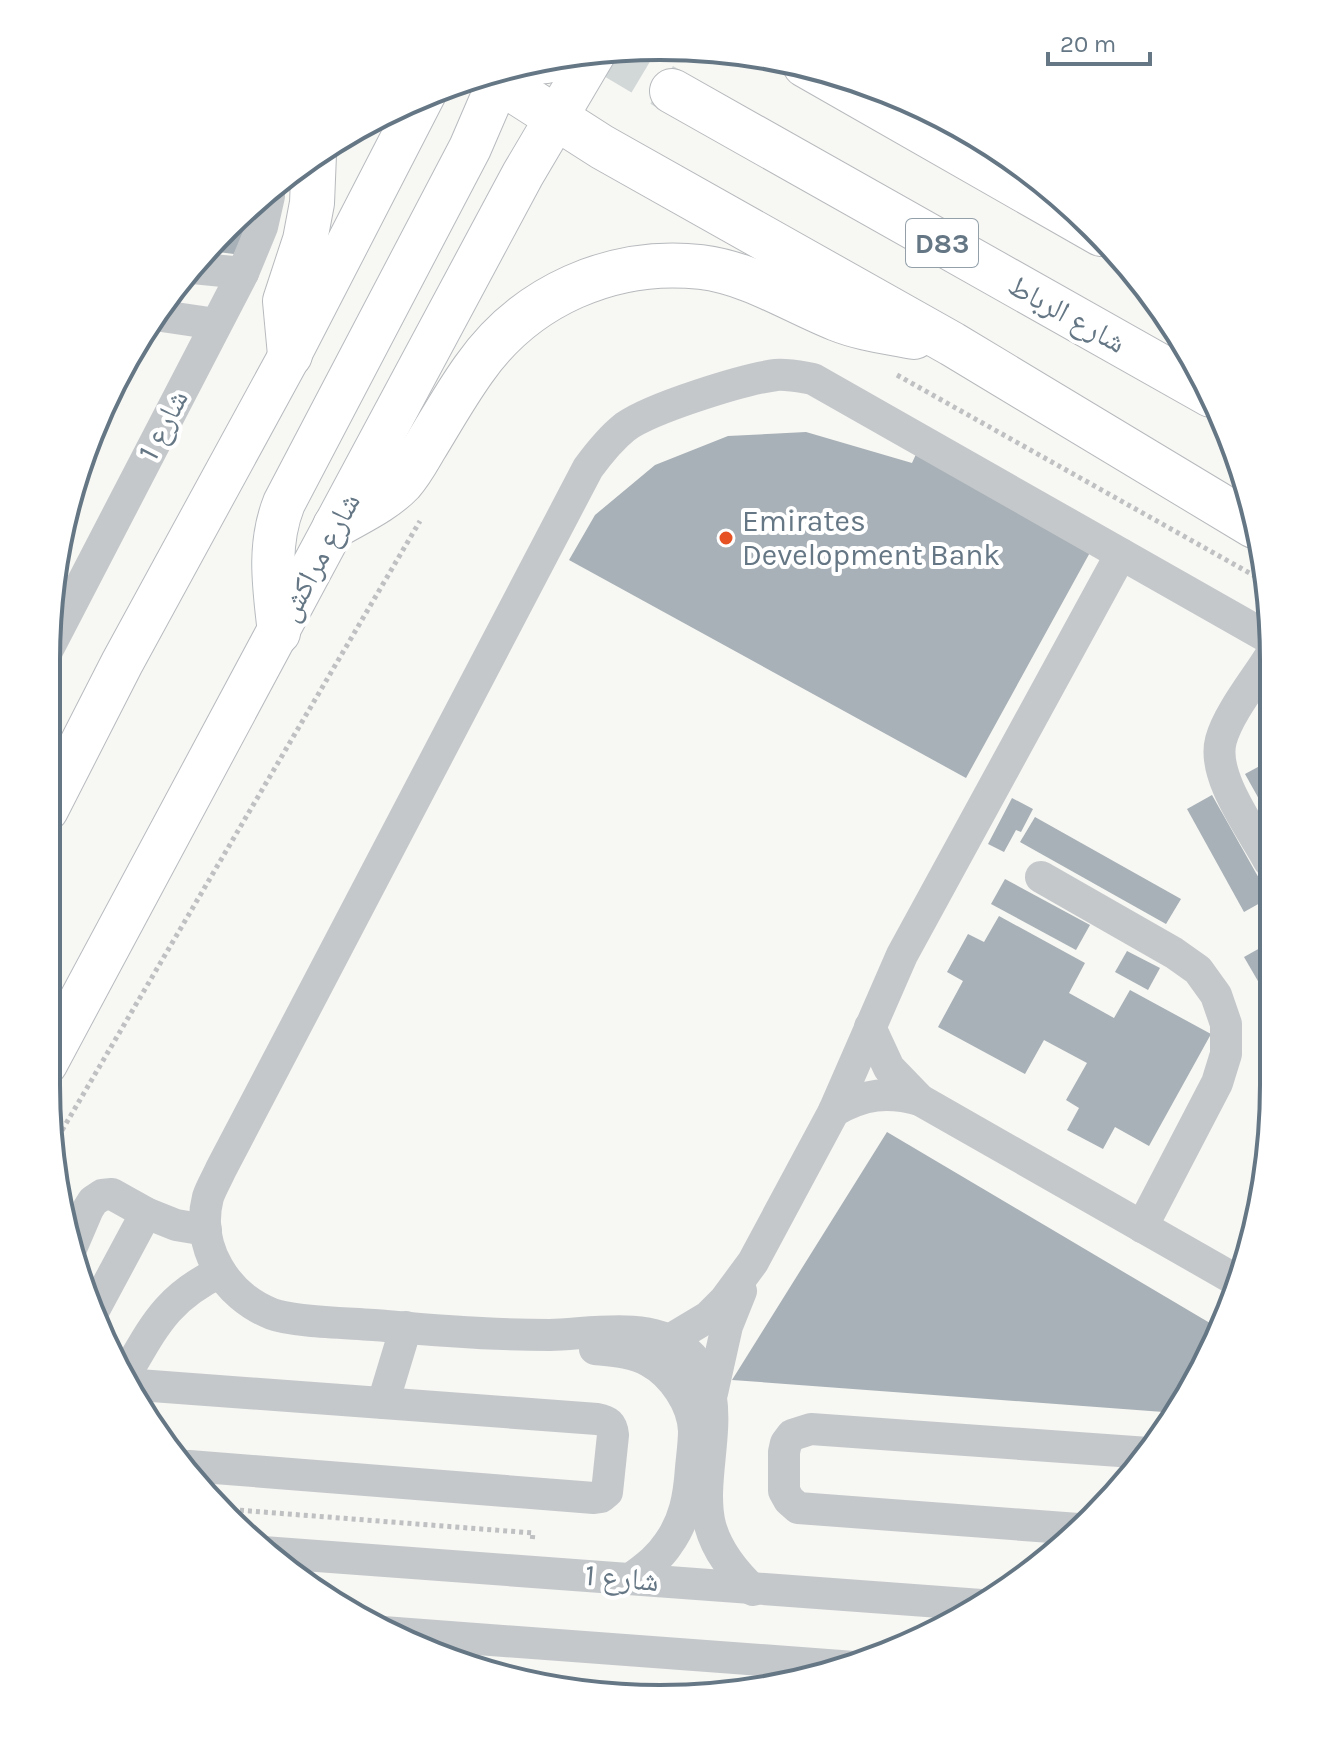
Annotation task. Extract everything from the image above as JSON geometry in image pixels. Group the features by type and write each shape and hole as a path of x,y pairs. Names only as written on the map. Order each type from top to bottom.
{"highway":[{"path":"530,75 556,117 602,147 952,344 1243,519"},
{"name":"شارع الرباط","path":"672,91 1193,385"},
{"path":"851,91 1053,207"},
{"path":"290,355 285,301 305,240 312,203 313,171"},
{"path":"335,526 402,482 474,370 493,344 516,322 570,287 600,276 634,268 668,265 704,267 770,287 849,323 952,344"}],"main road":[{"name":"شارع مراكش","path":"60,1038 556,117 588,64"},
{"path":"279,633 272,563 277,521 470,148 517,77"},
{"path":"60,785 122,663 290,355 415,113"}],"street":[{"name":"شارع 1","path":"66,588 243,273 262,227 267,207"},
{"path":"205,269 243,273"},
{"path":"168,317 216,324"},
{"path":"712,1393 700,1368 681,1348 656,1335 546,1335 274,1315 243,1299 220,1272 210,1252 206,1230 208,1198 235,1141 588,468 605,445 627,426 652,413 779,374 813,379 1259,632"},
{"path":"753,1590 733,1571 720,1549 710,1525 707,1498 712,1393 727,1326 753,1262 834,1111 902,955 1121,554"},
{"path":"1260,672 1227,725 1220,741 1219,758 1222,776 1260,845"},
{"path":"1041,877 1198,970 1216,995 1226,1024 1226,1054 1217,1083 1142,1227"},
{"path":"870,1027 889,1068 920,1100"},
{"path":"834,1111 853,1100 875,1094 897,1094 920,1100 1229,1276"},
{"path":"78,1232 93,1201 102,1195 112,1194 176,1225 206,1230"},
{"path":"100,1299 146,1213"},
{"path":"668,1341 708,1317 753,1262"},
{"path":"132,1369 162,1314 187,1290 220,1272"},
{"path":"383,1403 406,1327"},
{"path":"546,1335 597,1349 625,1351 650,1362 672,1380 687,1403 694,1429 689,1499 669,1544 652,1563 632,1578"},
{"path":"139,1383 606,1420 612,1427 613,1435 607,1492 594,1498 197,1467"},
{"path":"1064,1528 798,1508 784,1491 786,1443 792,1435 811,1429 1134,1452"},
{"name":"شارع 1","path":"307,1566 528,1571 962,1604"},
{"path":"421,1635 817,1664"}],"path":[{"path":"889,371 1254,575"},
{"path":"62,1131 420,521"},
{"path":"237,1510 533,1533 528,1571"}],"building":[{"path":"248,225 234,254 220,252"},
{"path":"806,432 912,463 917,452 1093,547 966,778 569,560 595,515 655,465 728,436"},
{"path":"1260,766 1260,801 1245,774"},
{"path":"1212,795 1260,880 1260,903 1244,912 1187,809"},
{"path":"1012,798 1033,809 1021,832 1016,830 1004,852 988,844"},
{"path":"1035,817 1181,899 1166,924 1020,842"},
{"path":"1005,879 1090,925 1076,950 991,904"},
{"path":"999,916 1085,963 1069,993 1114,1018 1130,990 1211,1034 1149,1146 1115,1127 1103,1149 1067,1130 1079,1108 1066,1100 1087,1063 1044,1040 1025,1074 938,1027 963,981 947,972 968,934 984,942"},
{"path":"1260,948 1260,985 1244,957"},
{"path":"1127,951 1160,968 1148,990 1115,972"},
{"path":"887,1132 1210,1323 1180,1385 1163,1412 732,1380"}],"tunnel":[{"path":"622,61 672,91"}],"place":[{"name":"Emirates Development Bank","path":"726,538"}]}
